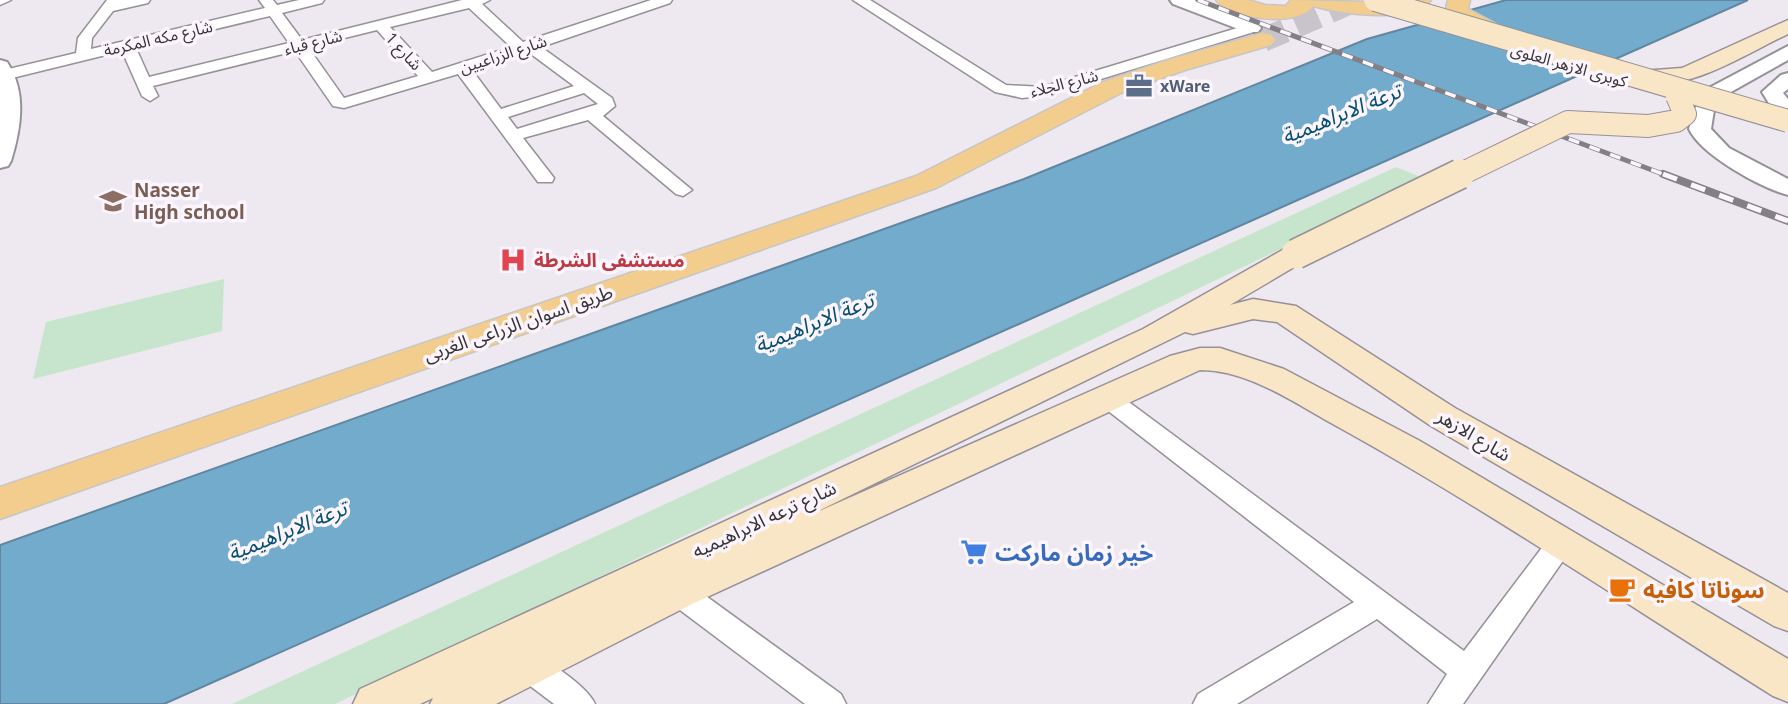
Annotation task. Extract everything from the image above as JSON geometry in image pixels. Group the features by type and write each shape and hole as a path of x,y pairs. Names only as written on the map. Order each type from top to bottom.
{"main road":[{"path":"1227,0 1263,11 1282,13 1298,10 1302,6 1302,0"},
{"path":"1317,0 1360,2 1388,9 1419,0"},
{"path":"1459,0 1457,8 1466,19 1504,38"},
{"name":"كوبرى الازهر العلوى","path":"1360,2 1504,38 1788,121"},
{"name":"كوبرى الازهر العلوى","path":"1360,2 1788,129"},
{"path":"1636,77 1679,76 1690,73 1788,26"},
{"name":"طريق اسوان الزراعى الغربى","path":"0,491 124,455 926,182 973,161 1078,103 1129,81 1256,35"},
{"name":"طريق اسوان الزراعى الغربى","path":"0,503 124,455 902,180 947,160 1094,83 1256,35"},
{"path":"1154,336 1296,254 1568,122 1595,120 1650,126 1679,120 1685,114 1677,96"},
{"name":"شارع الازهر","path":"1154,336 1253,309 1285,313 1443,417 1788,613"},
{"name":"شارع ترعه الابراهيميه","path":"375,704 1154,336"},
{"name":"شارع ترعه الابراهيميه","path":"452,704 678,592 1106,397 1181,364 1200,359 1220,359 1273,377 1341,413 1560,545"},
{"path":"1560,545 1788,682"}],"street":[{"path":"82,53 85,38 110,4 143,0"},
{"name":"شارع مكه المكرمة","path":"1,71 296,0"},
{"name":"شارع مكه المكرمة","path":"82,53 127,46 270,5 317,0"},
{"name":"شارع الزراعيين","path":"298,45 339,102 348,102 462,68 665,0"},
{"name":"شارع الجلاء","path":"860,0 1001,89 1022,93 1043,92 1256,35"},
{"path":"1180,0 1256,35"},
{"path":"475,1 525,47 587,87 608,104 597,112 513,135"},
{"name":"شارع قباء","path":"127,46 147,90 298,45 475,1"},
{"path":"270,5 298,45"},
{"name":"شارع 1","path":"380,25 429,78"},
{"path":"1788,52 1714,93 1704,110 1700,129 1704,138 1721,153 1788,188"},
{"path":"462,68 545,178"},
{"path":"0,160 11,119 1,71"},
{"path":"1788,79 1772,92 1777,101 1788,108"},
{"path":"498,115 587,87"},
{"path":"597,112 595,118 683,190"},
{"path":"1106,397 1468,672"},
{"path":"1444,704 1560,545"},
{"path":"678,592 830,704"},
{"path":"1209,704 1377,604"},
{"path":"528,666 579,704"}],"green space":[{"path":"1396,167 1426,179 335,704 232,704"},
{"path":"224,279 222,331 33,379 46,322"}],"water":[{"name":"ترعة الابراهيمية","path":"1506,0 1748,0 164,704 0,704 0,545 1024,179 1367,39"}],"tunnel":[{"path":"1263,40 1353,1"}],"railway":[{"path":"1198,0 1668,176"},
{"path":"1663,174 1788,221"}],"place":[{"name":"xWare","path":"1139,86"},
{"name":"Nasser High school","path":"113,201"},
{"name":"مستشفى الشرطة","path":"513,260"},
{"name":"خير زمان ماركت","path":"974,552"},
{"name":"سوناتا كافيه","path":"1622,589"}]}
